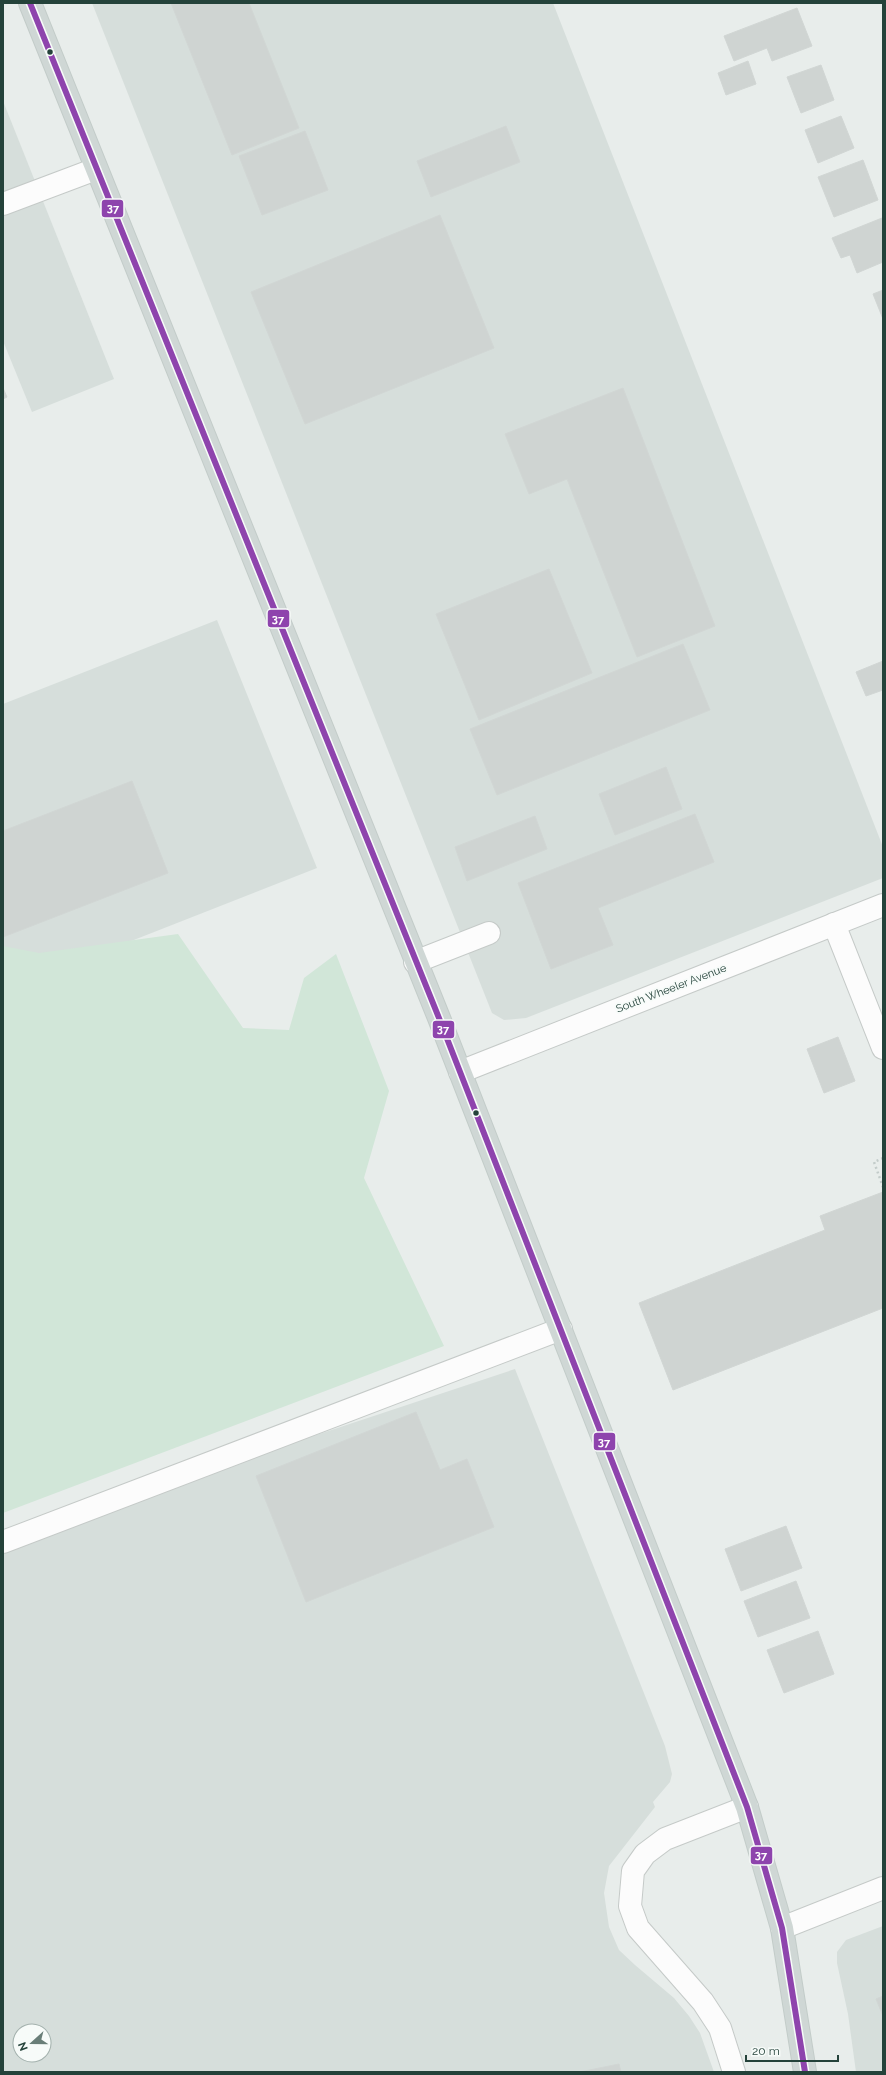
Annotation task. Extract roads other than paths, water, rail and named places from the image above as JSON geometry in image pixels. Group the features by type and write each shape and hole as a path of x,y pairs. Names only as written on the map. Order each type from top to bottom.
{"main road":[{"path":"30,3 460,1072 747,1807 782,1928 805,2072"}],"street":[{"path":"3,204 96,169"},
{"name":"South Wheeler Avenue","path":"460,1072 883,905"},
{"path":"834,924 883,1048"},
{"path":"415,962 488,933"},
{"path":"3,1542 561,1329"},
{"path":"734,2072 720,2028 703,2002 638,1928 630,1906 633,1872 646,1854 665,1839 747,1807"},
{"path":"782,1928 883,1888"}]}
